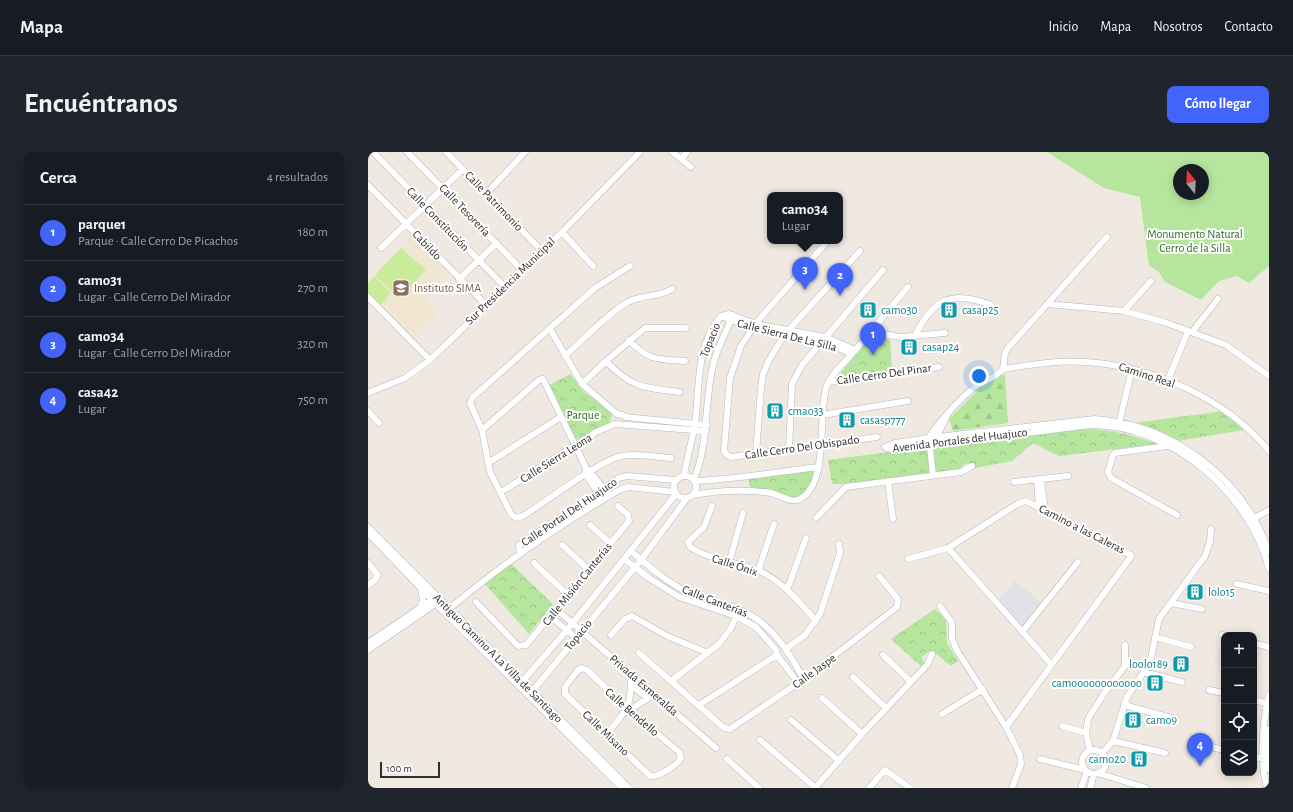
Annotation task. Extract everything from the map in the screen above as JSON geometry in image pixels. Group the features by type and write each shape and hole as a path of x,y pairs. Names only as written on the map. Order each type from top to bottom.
{"street":[{"name":"Calle Constitución","path":"373,152 504,286"},
{"name":"Calle Tesorería","path":"407,152 444,188 521,269"},
{"name":"Calle Patrimonio","path":"446,152 542,251"},
{"path":"487,193 525,152"},
{"name":"Sur Presidencia Municipal","path":"368,394 405,378 430,360 521,269 562,232 640,152"},
{"path":"672,152 691,168"},
{"path":"681,159 687,152"},
{"path":"382,248 463,169"},
{"name":"Cabildo","path":"368,185 486,305"},
{"path":"562,232 593,266"},
{"path":"933,475 930,441 946,416 973,388 990,380 1003,369 1006,350 1107,237"},
{"path":"460,279 497,243"},
{"path":"753,326 825,244"},
{"path":"756,453 763,374 769,360 788,332 860,252"},
{"path":"630,266 601,284 470,402 482,430 488,463 511,514 516,518 523,516 588,472 610,460 623,456 671,458"},
{"path":"789,450 792,384 802,365 883,270"},
{"path":"1124,311 1151,281"},
{"path":"820,467 718,480 694,480 684,475 675,480 675,493 690,496 718,491 748,489 775,494 792,501 799,500 815,482 820,467 822,414 828,382 908,287"},
{"path":"565,356 626,303 642,297 664,294 672,289"},
{"path":"368,297 430,360"},
{"path":"915,336 923,322 938,303 942,301 972,298 991,305"},
{"path":"1168,380 1190,331 1218,299"},
{"path":"1047,304 1124,311 1164,322 1226,345 1269,376"},
{"name":"Calle Sierra De La Silla","path":"721,316 732,318 753,326 824,339 854,352"},
{"name":"Topacio","path":"684,475 694,427 700,363 707,340 721,316"},
{"name":"Topacio","path":"694,480 700,462 707,428 712,369 718,348 732,318"},
{"name":"Calle Cerro Del Obispado","path":"753,326 740,346 730,378 724,451 727,455 731,457 821,446 877,437"},
{"path":"582,384 629,340 648,327 686,328"},
{"path":"550,329 582,384 617,414 624,415 625,417 675,425 707,428"},
{"path":"870,332 894,337 945,333"},
{"path":"629,340 639,351 650,357 685,361"},
{"path":"606,361 619,375 636,385 680,392"},
{"name":"Camino Real","path":"1003,369 1039,364 1083,362 1111,364 1168,380 1199,395 1228,413 1269,451"},
{"name":"Calle Cerro Del Pinar","path":"828,382 939,367"},
{"path":"1119,425 1132,369"},
{"path":"482,430 542,379 588,472 600,490 602,500"},
{"path":"822,414 908,401"},
{"path":"368,411 379,423"},
{"path":"615,424 614,419 617,414"},
{"path":"937,440 946,416"},
{"path":"488,463 561,417"},
{"path":"624,424 625,417"},
{"name":"Avenida Portales del Huajuco","path":"937,440 950,436 1076,420 1095,419 1119,425 1143,428 1173,441 1208,464 1226,481 1269,552"},
{"name":"Calle Sierra Leona","path":"501,492 575,445 615,424 675,425"},
{"path":"944,424 950,436"},
{"name":"Avenida Portales del Huajuco","path":"930,441 895,443 885,447 890,450 937,440 1090,425 1119,425 1188,457 1222,485 1251,520 1269,569"},
{"path":"1173,441 1167,446 1115,453 1108,472 1111,478 1177,515"},
{"path":"816,518 846,487 961,472 972,466"},
{"name":"Calle Portal Del Huajuco","path":"520,554 519,545 619,478 627,476 675,480"},
{"path":"748,476 748,489"},
{"path":"1014,482 1068,476"},
{"path":"735,479 736,490"},
{"path":"690,496 696,488 694,480"},
{"path":"718,480 718,491"},
{"path":"1039,480 1042,508"},
{"path":"888,481 893,519"},
{"name":"Calle Portal Del Huajuco","path":"449,609 475,586 520,554 609,496 628,487 675,493"},
{"path":"600,490 609,496"},
{"name":"Topacio","path":"520,684 573,623 631,552 675,493"},
{"name":"Topacio","path":"531,694 641,560 690,496"},
{"name":"Camino a las Caleras","path":"908,559 948,548 1019,503 1028,501 1129,553 1131,556 1006,727"},
{"name":"Calle Misión Canterías","path":"476,602 521,647 526,645 629,521 629,517 618,506"},
{"name":"Calle Ónix","path":"712,506 704,527 690,539 688,544 691,548 729,563 758,571 787,590 816,621"},
{"path":"1251,520 1269,510"},
{"path":"729,563 743,513"},
{"path":"758,571 774,524"},
{"path":"590,525 610,543"},
{"name":"Antiguo Camino A La Villa de Santiago","path":"368,527 436,600 449,609 520,684 629,788"},
{"path":"1102,753 1113,740 1124,705 1150,662 1159,619 1205,556 1210,542 1211,529"},
{"path":"368,533 421,589 436,600 520,684"},
{"path":"787,590 806,538"},
{"path":"639,653 699,705 805,636 816,621 824,603 840,553 839,544"},
{"path":"562,545 588,569"},
{"path":"948,548 1051,664"},
{"name":"Calle Canterías","path":"631,552 654,572 691,594 738,613 756,627 778,654 798,683"},
{"name":"Calle Canterías","path":"624,559 650,578 679,596 758,619 786,649 804,679"},
{"path":"1022,632 1078,562"},
{"path":"368,563 377,573 378,577 368,585"},
{"path":"534,563 568,595"},
{"path":"650,578 654,572"},
{"name":"Calle Jaspe","path":"699,705 727,729 734,727 804,679 898,607 898,599 879,576"},
{"path":"1237,584 1269,591"},
{"path":"420,608 423,600 421,589"},
{"path":"368,643 420,608 436,600"},
{"path":"368,650 436,600"},
{"path":"1171,603 1202,609"},
{"path":"940,606 952,623 952,638 956,649 1006,727 1021,760 1021,764 1012,788"},
{"name":"Privada Esmeralda","path":"556,609 716,748"},
{"path":"671,682 708,654 724,639 738,613"},
{"path":"611,635 630,616 668,636 708,654"},
{"path":"550,617 576,638"},
{"path":"1155,637 1191,647"},
{"path":"1257,644 1269,647"},
{"path":"1090,750 1086,733 1090,714 1125,666 1127,660 1125,645"},
{"path":"778,654 786,657 786,649"},
{"path":"760,740 816,788 862,734 927,665 932,654"},
{"path":"883,655 911,682"},
{"path":"543,656 554,665"},
{"name":"Calle Bendello","path":"564,690 578,670 582,668 587,670 627,710 680,752 681,756 678,763 657,775 650,776"},
{"path":"1144,672 1182,682"},
{"path":"627,710 632,695 630,674"},
{"path":"853,677 886,708"},
{"path":"632,686 647,698"},
{"path":"942,714 983,689"},
{"name":"Calle Misano","path":"564,690 565,694 650,776"},
{"path":"1209,690 1221,692"},
{"path":"531,694 622,788"},
{"path":"607,734 627,710 654,694"},
{"path":"1267,788 1262,737 1269,695"},
{"path":"822,698 862,734"},
{"path":"1257,701 1268,703"},
{"path":"1124,705 1174,719"},
{"path":"791,720 839,761"},
{"path":"1062,726 1086,733"},
{"path":"1269,729 1265,759 1269,769"},
{"path":"1113,740 1165,753"},
{"path":"1199,744 1221,749"},
{"path":"1081,788 1086,771 1082,759 1090,750 1097,750 1102,753 1106,764 1096,773 1090,788"},
{"path":"1257,758 1265,759"},
{"path":"727,759 759,788"},
{"path":"1040,759 1096,773 1146,788"},
{"path":"869,788 885,770 910,788"}],"shaded area":[{"name":"Instituto SIMA","path":"413,236 448,273 424,299 439,313 412,339 368,293 368,283"},
{"path":"1015,581 1042,603 1023,627 999,599"},
{"path":"1221,645 1221,664 1215,663"}],"green space":[{"name":"Monumento Natural Cerro de la Silla","path":"1047,152 1269,152 1269,266 1249,283 1237,276 1219,281 1201,300 1165,282 1159,272 1149,266 1140,197 1104,188"},
{"path":"401,248 426,270 399,298 375,275"},
{"path":"374,276 391,293 380,306 368,293 368,283"},
{"path":"871,335 890,340 892,371 844,377 841,373"},
{"name":"Parque","path":"570,374 584,392 607,408 612,415 608,425 574,440 548,386"},
{"path":"1000,375 1005,375 1008,423 953,431 949,419 980,388"},
{"path":"1223,411 1244,430 1177,441 1152,428 1134,423"},
{"path":"1084,429 1121,433 1157,444 1059,456 1033,443 1012,461 975,468 968,463 963,465 960,470 936,472 932,448"},
{"path":"927,447 930,471 927,475 832,484 828,460"},
{"path":"815,470 806,491 794,498 752,488 749,485 749,479"},
{"path":"511,564 553,604 529,634 484,583"},
{"path":"935,609 946,620 947,643 958,661 951,666 934,652 929,651 922,657 923,662 925,663 923,668 891,639"}],"place":[{"name":"Instituto SIMA","path":"401,288"},
{"name":"camo34","path":"805,290"},
{"name":"camo31","path":"840,296"},
{"name":"camo30","path":"868,310"},
{"name":"casap25","path":"949,310"},
{"name":"casap24","path":"909,347"},
{"name":"parque1","path":"873,355"},
{"name":"cmao33","path":"775,411"},
{"name":"casasp777","path":"847,420"},
{"name":"lolo15","path":"1195,592"},
{"name":"loolo189","path":"1181,664"},
{"name":"camoooooooooooo","path":"1155,683"},
{"name":"camo9","path":"1133,720"},
{"name":"camo20","path":"1139,759"},
{"name":"casa42","path":"1200,766"}]}
